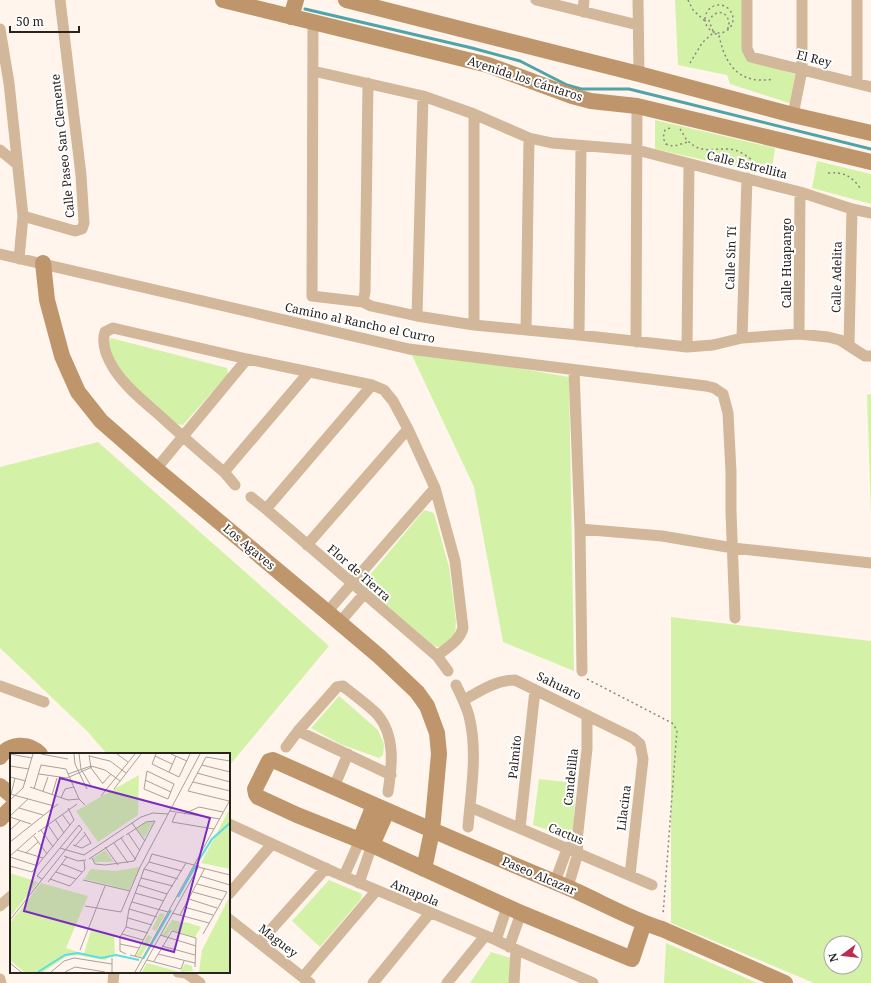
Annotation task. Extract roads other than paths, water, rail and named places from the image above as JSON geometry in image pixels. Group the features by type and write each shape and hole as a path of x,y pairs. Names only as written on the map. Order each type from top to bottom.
{"street":[{"name":"Calle Paseo San Clemente","path":"23,216 75,231 82,229 84,223 81,175 60,0"},
{"name":"Avenida los Cántaros","path":"223,0 488,65 572,96 591,101 637,106 871,162"},
{"path":"291,17 296,0"},
{"path":"346,0 639,74 793,115 871,133"},
{"path":"536,0 638,25"},
{"path":"584,0 584,12"},
{"path":"638,0 639,74"},
{"name":"El Rey","path":"747,0 747,49 751,57 871,87"},
{"path":"793,115 802,70 802,0"},
{"path":"856,0 857,83"},
{"path":"313,22 312,296 363,302 371,306 417,316 474,325 687,347 713,346 742,338 799,334 828,337 840,340 865,356 871,356"},
{"path":"0,29 8,83 23,216 19,259"},
{"name":"Calle Estrellita","path":"313,71 423,96 474,114 529,138 552,143 637,150 800,192 852,209 871,213"},
{"path":"363,302 365,292 368,83"},
{"path":"417,316 423,96"},
{"path":"636,342 637,106"},
{"path":"474,114 474,325"},
{"path":"526,330 529,138"},
{"path":"579,335 581,146"},
{"path":"0,150 17,164"},
{"path":"687,347 689,164"},
{"name":"Calle Sin Tí","path":"742,338 747,178"},
{"name":"Calle Huapango","path":"799,334 800,192"},
{"name":"Calle Adelita","path":"849,345 852,209"},
{"name":"Camino al Rancho el Curro","path":"0,254 409,349 706,386 720,390 725,398 728,413 731,472 732,548"},
{"name":"Los Agaves","path":"43,263 47,300 62,356 78,392 101,421 156,469 340,622 417,692 427,706 437,733 439,754 432,831 424,869"},
{"path":"235,485 224,472 183,437 124,382 114,369 107,354 104,343 106,332 113,328 247,359 372,385 384,390 393,401 408,429 435,488 455,562 463,628 457,640 437,656"},
{"path":"156,469 247,359"},
{"path":"574,370 580,529 582,671"},
{"path":"224,472 309,372"},
{"path":"266,509 372,385"},
{"path":"308,545 408,429"},
{"path":"327,612 435,488"},
{"name":"Flor de Tierra","path":"250,497 266,509 437,656 448,671"},
{"path":"580,529 662,536 732,548 871,563"},
{"path":"732,548 735,618"},
{"path":"340,622 364,594"},
{"name":"Sahuaro","path":"464,700 495,683 505,680 515,680 633,738 640,744"},
{"path":"456,685 464,700 473,738 474,762 468,827"},
{"path":"0,686 44,702"},
{"path":"286,746 337,687 343,686 376,713 388,733 390,743 391,775 388,792"},
{"name":"Palmito","path":"520,828 535,690"},
{"name":"Candelilla","path":"578,853 577,841 587,749 587,715"},
{"path":"298,731 391,775"},
{"name":"Lilacina","path":"630,875 643,759 640,744"},
{"path":"0,757 9,748 19,746 30,747 39,753"},
{"path":"334,787 348,754"},
{"name":"Paseo Alcazar","path":"366,843 297,815 258,796 255,789 269,761 272,760 432,831 561,885 644,924 662,929 785,983"},
{"path":"0,786 10,794"},
{"name":"Cactus","path":"470,807 652,885"},
{"path":"344,876 366,843 381,808"},
{"path":"0,819 10,809"},
{"name":"Amapola","path":"230,824 376,891 491,938 572,978 593,983"},
{"path":"561,885 567,849 577,841"},
{"path":"366,843 514,910 632,959 644,924"},
{"path":"359,883 366,843"},
{"path":"230,893 272,844"},
{"path":"561,885 578,853"},
{"path":"259,943 326,868"},
{"path":"307,980 376,891"},
{"path":"0,906 10,897"},
{"path":"447,983 491,938 514,910"},
{"path":"514,910 512,948 514,983"},
{"path":"372,983 430,913"},
{"name":"Maguey","path":"230,920 307,980"},
{"path":"113,983 114,973"},
{"path":"175,983 175,977 177,973"},
{"path":"186,973 200,983"},
{"path":"0,979 1,983"}],"waterway":[{"path":"305,9 472,48 520,61 567,85 581,89 629,89 871,149"}]}
